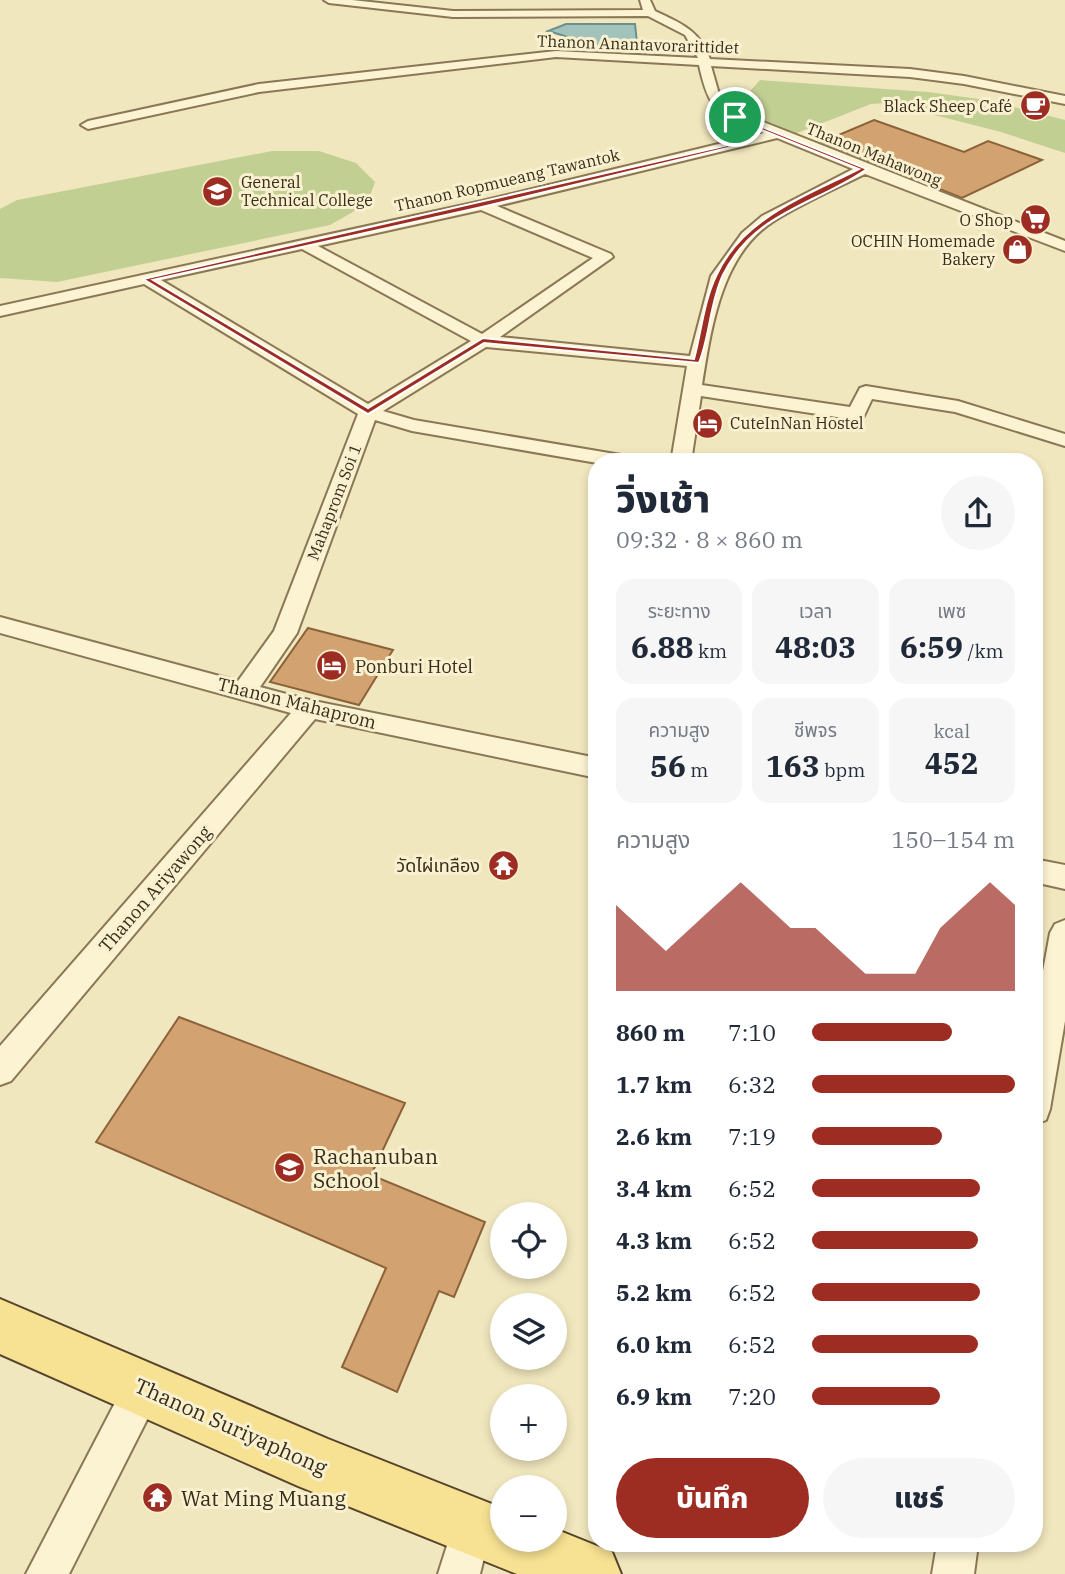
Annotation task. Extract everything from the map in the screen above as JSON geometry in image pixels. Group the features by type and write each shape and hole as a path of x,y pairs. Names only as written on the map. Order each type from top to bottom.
{"main road":[{"name":"Thanon Suriyaphong","path":"0,1326 319,1465 485,1544 590,1574"}],"street":[{"path":"329,0 453,14 650,13 645,0"},
{"name":"Thanon Mahawong","path":"650,13 688,32 700,45 711,93 718,105 735,117 1065,246"},
{"name":"Thanon Anantavorarittidet","path":"88,125 259,88 556,54 910,74 964,80 1065,100"},
{"path":"730,146 742,135 735,117"},
{"name":"Thanon Ropmueang Tawantok","path":"0,311 482,205 775,134"},
{"path":"682,453 697,362 719,276 747,236 767,219 864,169"},
{"path":"482,205 605,257"},
{"path":"304,244 483,341 697,362"},
{"path":"368,412 483,341 605,257"},
{"path":"147,279 368,412 412,425 588,455"},
{"path":"693,389 856,414 866,392 958,407 1063,437"},
{"name":"Mahaprom Soi 1","path":"244,691 285,633 368,412"},
{"name":"Thanon Mahaprom","path":"0,625 309,709 588,766"},
{"name":"Thanon Ariyawong","path":"0,1070 309,709"},
{"path":"1043,872 1065,877"},
{"path":"1043,1058 1065,933"},
{"path":"47,1574 144,1388"},
{"path":"953,1574 957,1552"}],"green space":[{"path":"760,80 928,92 986,100 1065,120 1065,153 1001,132 887,103 871,104 792,135 736,107"},
{"path":"272,151 319,151 356,163 375,182 367,204 330,225 57,282 0,278 0,209 17,200"}],"water":[{"path":"566,24 635,24 637,43 600,48 548,31"}],"building":[{"path":"874,120 964,152 988,141 1042,160 962,198 822,142"},
{"name":"Ponburi Hotel","path":"308,628 393,650 359,705 270,682"},
{"path":"179,1017 405,1103 371,1175 485,1222 454,1297 439,1291 397,1392 342,1367 386,1268 96,1142"}],"place":[{"name":"Black Sheep Café","path":"1035,106"},
{"name":"General Technical College","path":"218,191"},
{"name":"O Shop","path":"1036,220"},
{"name":"OCHIN Homemade Bakery","path":"1018,250"},
{"name":"CuteInNan Hostel","path":"707,423"},
{"name":"Ponburi Hotel","path":"332,666"},
{"name":"วัดไผ่เทลือง","path":"503,865"},
{"name":"Rachanuban School","path":"290,1168"},
{"name":"Wat Ming Muang","path":"158,1498"}],"route":[{"path":"735,117 864,169 767,219 747,236 719,276 697,362 483,341 368,412 147,279 482,205 730,146 742,135 735,117"}]}
